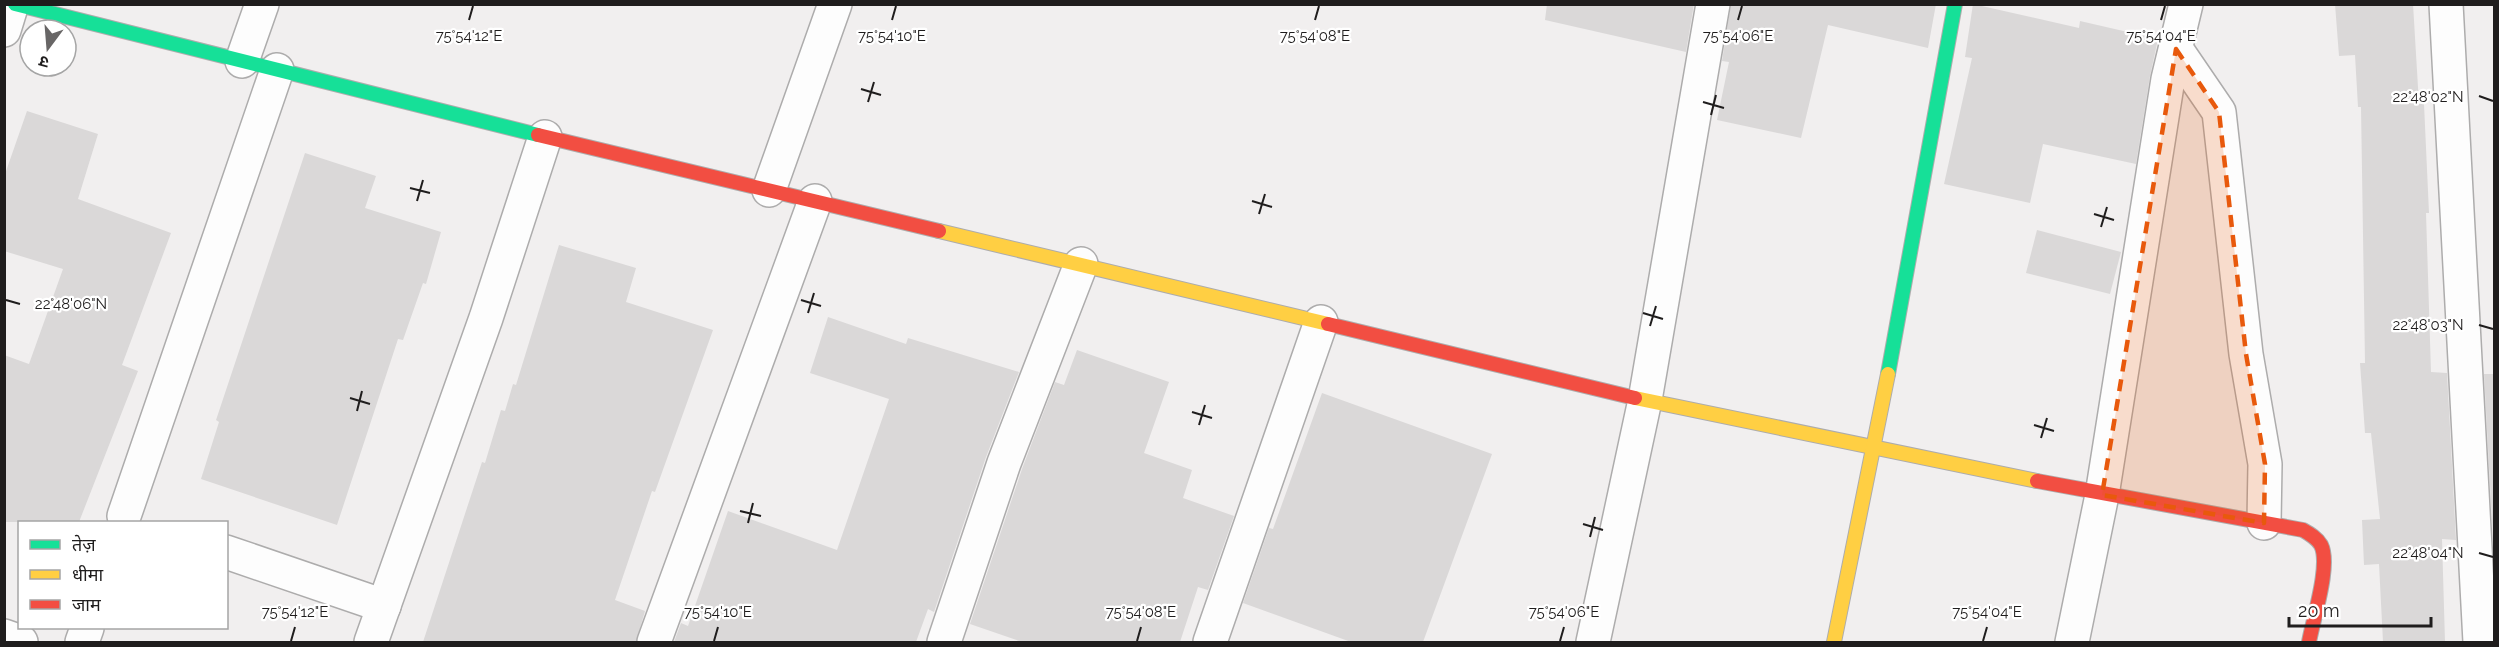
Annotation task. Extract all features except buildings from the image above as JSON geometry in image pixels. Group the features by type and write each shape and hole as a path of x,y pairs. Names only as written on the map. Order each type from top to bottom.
{"street":[{"path":"4,30 14,4 545,137 1645,400 2103,495 2302,530 2316,537 2323,547 2325,560 2309,642"},
{"path":"242,61 262,4"},
{"path":"769,190 835,4"},
{"path":"1593,642 1645,400 1713,4"},
{"path":"1834,642 1875,448 1954,4"},
{"path":"2072,642 2103,495 2166,91 2187,4"},
{"path":"2446,4 2480,642"},
{"path":"2176,49 2219,112 2246,354 2265,464 2264,523"},
{"path":"130,520 278,70"},
{"path":"371,642 486,318 545,137"},
{"path":"654,642 815,201"},
{"path":"944,642 1004,463 1081,264"},
{"path":"1210,642 1322,322"},
{"path":"228,553 384,606"},
{"path":"4,636 21,642"}],"highlighted area":[{"path":"2176,49 2219,112 2246,354 2265,464 2264,523 2102,495"}],"traffic: fast":[{"path":"15,4 538,135"},
{"path":"1888,374 1955,4"}],"traffic: slow":[{"path":"939,231 1328,324"},
{"path":"1834,642 1888,374"},
{"path":"1635,398 2037,481"}],"traffic: jam":[{"path":"538,135 939,231"},
{"path":"1328,324 1635,398"},
{"path":"2037,481 2303,530 2315,538 2324,554 2323,578 2309,642"}]}
